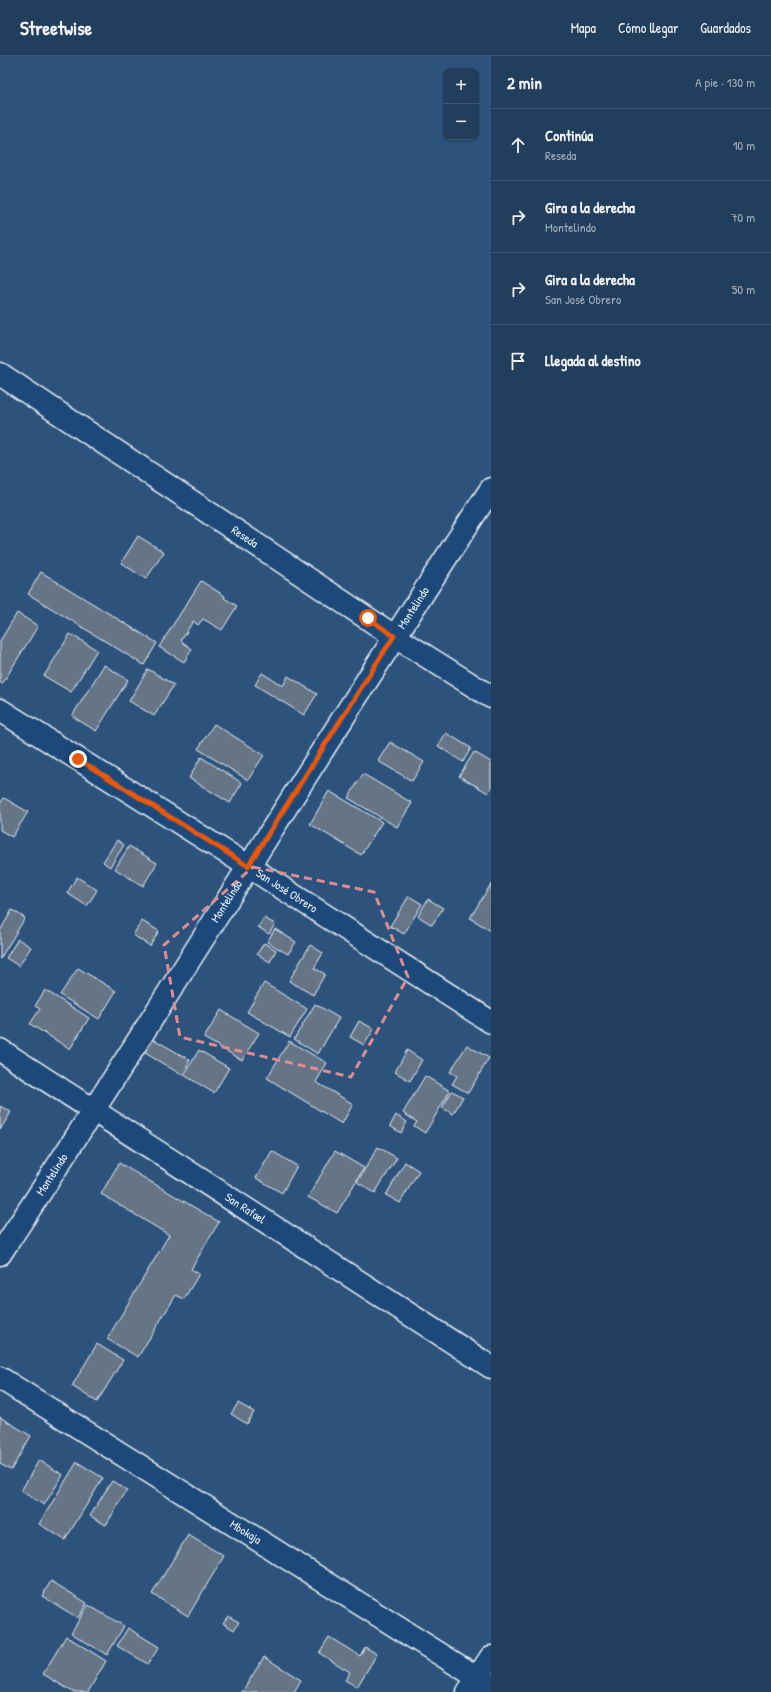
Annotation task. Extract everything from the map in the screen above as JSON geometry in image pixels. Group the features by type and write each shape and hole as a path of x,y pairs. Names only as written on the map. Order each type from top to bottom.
{"street":[{"name":"Reseda","path":"0,374 394,636 491,697"},
{"name":"Montelindo","path":"0,1254 95,1110 394,636 491,489"},
{"name":"San José Obrero","path":"0,710 248,866 491,1022"},
{"name":"San Rafael","path":"0,1050 491,1367"},
{"name":"Mbokaja","path":"0,1378 479,1685"},
{"path":"479,1685 491,1657"}],"highlighted area":[{"path":"253,867 374,892 408,977 351,1077 180,1037 164,945"}],"building":[{"path":"138,536 164,552 146,579 121,563"},
{"path":"41,572 157,643 144,665 28,594"},
{"path":"201,581 225,596 224,598 237,606 222,630 203,619 198,625 193,621 181,641 192,649 184,662 159,647"},
{"path":"17,613 38,626 2,684 0,682 0,641"},
{"path":"70,634 97,650 71,692 44,676"},
{"path":"104,665 128,680 96,731 72,716"},
{"path":"148,669 174,685 154,716 129,701"},
{"path":"262,673 283,686 288,676 317,694 304,715 255,685"},
{"path":"214,724 264,755 248,780 198,749"},
{"path":"446,733 471,748 463,762 438,746"},
{"path":"390,742 424,762 412,781 378,761"},
{"path":"474,752 491,762 491,788 488,793 459,776"},
{"path":"201,757 242,783 230,803 189,778"},
{"path":"363,774 412,803 397,827 348,798"},
{"path":"329,791 382,822 361,855 310,824"},
{"path":"4,798 28,812 12,837 0,830 0,804"},
{"path":"117,840 124,845 110,867 103,862"},
{"path":"129,846 157,863 143,886 115,869"},
{"path":"77,877 97,890 87,906 67,893"},
{"path":"491,884 491,931 470,918"},
{"path":"409,896 422,904 404,934 390,926"},
{"path":"428,899 443,908 432,925 418,916"},
{"path":"12,910 25,918 0,959 0,931"},
{"path":"264,918 275,924 269,934 258,927"},
{"path":"142,921 159,931 150,946 133,935"},
{"path":"275,929 296,942 288,954 267,942"},
{"path":"18,939 31,947 19,966 6,958"},
{"path":"264,943 276,950 270,962 257,954"},
{"path":"310,945 323,953 314,968 325,974 313,995 289,981"},
{"path":"78,968 116,991 99,1019 60,995"},
{"path":"264,983 307,1009 290,1037 247,1012"},
{"path":"45,990 89,1018 70,1049 30,1024 40,1009 35,1006"},
{"path":"315,1004 339,1018 318,1054 294,1039"},
{"path":"221,1010 259,1033 242,1060 204,1038"},
{"path":"359,1021 374,1029 364,1045 350,1037"},
{"path":"148,1036 190,1060 182,1075 140,1050"},
{"path":"289,1041 327,1063 316,1082 353,1104 342,1124 267,1078"},
{"path":"467,1045 489,1058 468,1093 452,1084 457,1076 450,1072"},
{"path":"199,1050 229,1068 214,1093 184,1075"},
{"path":"407,1050 422,1060 410,1081 395,1072"},
{"path":"425,1076 450,1091 425,1133 414,1126 417,1122 403,1113"},
{"path":"452,1091 463,1097 453,1114 442,1108"},
{"path":"0,1106 11,1112 0,1130"},
{"path":"396,1115 407,1122 401,1133 390,1126"},
{"path":"378,1147 397,1158 375,1193 357,1182"},
{"path":"272,1151 297,1166 282,1193 256,1178"},
{"path":"335,1151 364,1168 337,1213 308,1197"},
{"path":"405,1162 419,1171 400,1203 386,1195"},
{"path":"119,1163 219,1222 191,1269 199,1274 184,1299 176,1295 138,1357 107,1339 169,1235 101,1194"},
{"path":"97,1344 123,1360 97,1402 72,1386"},
{"path":"238,1403 254,1412 247,1424 231,1414"},
{"path":"0,1417 31,1436 11,1470 0,1464"},
{"path":"39,1460 63,1475 44,1505 21,1491"},
{"path":"77,1462 103,1478 65,1540 39,1524"},
{"path":"112,1481 127,1490 106,1525 90,1516"},
{"path":"188,1535 224,1556 188,1616 152,1594"},
{"path":"51,1581 87,1603 78,1618 42,1596"},
{"path":"88,1605 124,1626 107,1655 71,1633"},
{"path":"228,1616 239,1622 234,1630 223,1623"},
{"path":"128,1628 159,1647 148,1664 117,1646"},
{"path":"66,1636 106,1661 88,1692 73,1692 43,1674"},
{"path":"329,1637 360,1656 365,1647 377,1654 357,1687 345,1680 350,1672 319,1653"},
{"path":"264,1657 301,1680 294,1692 242,1692"}],"route":[{"path":"78,759 248,866 394,636 368,618"}]}
